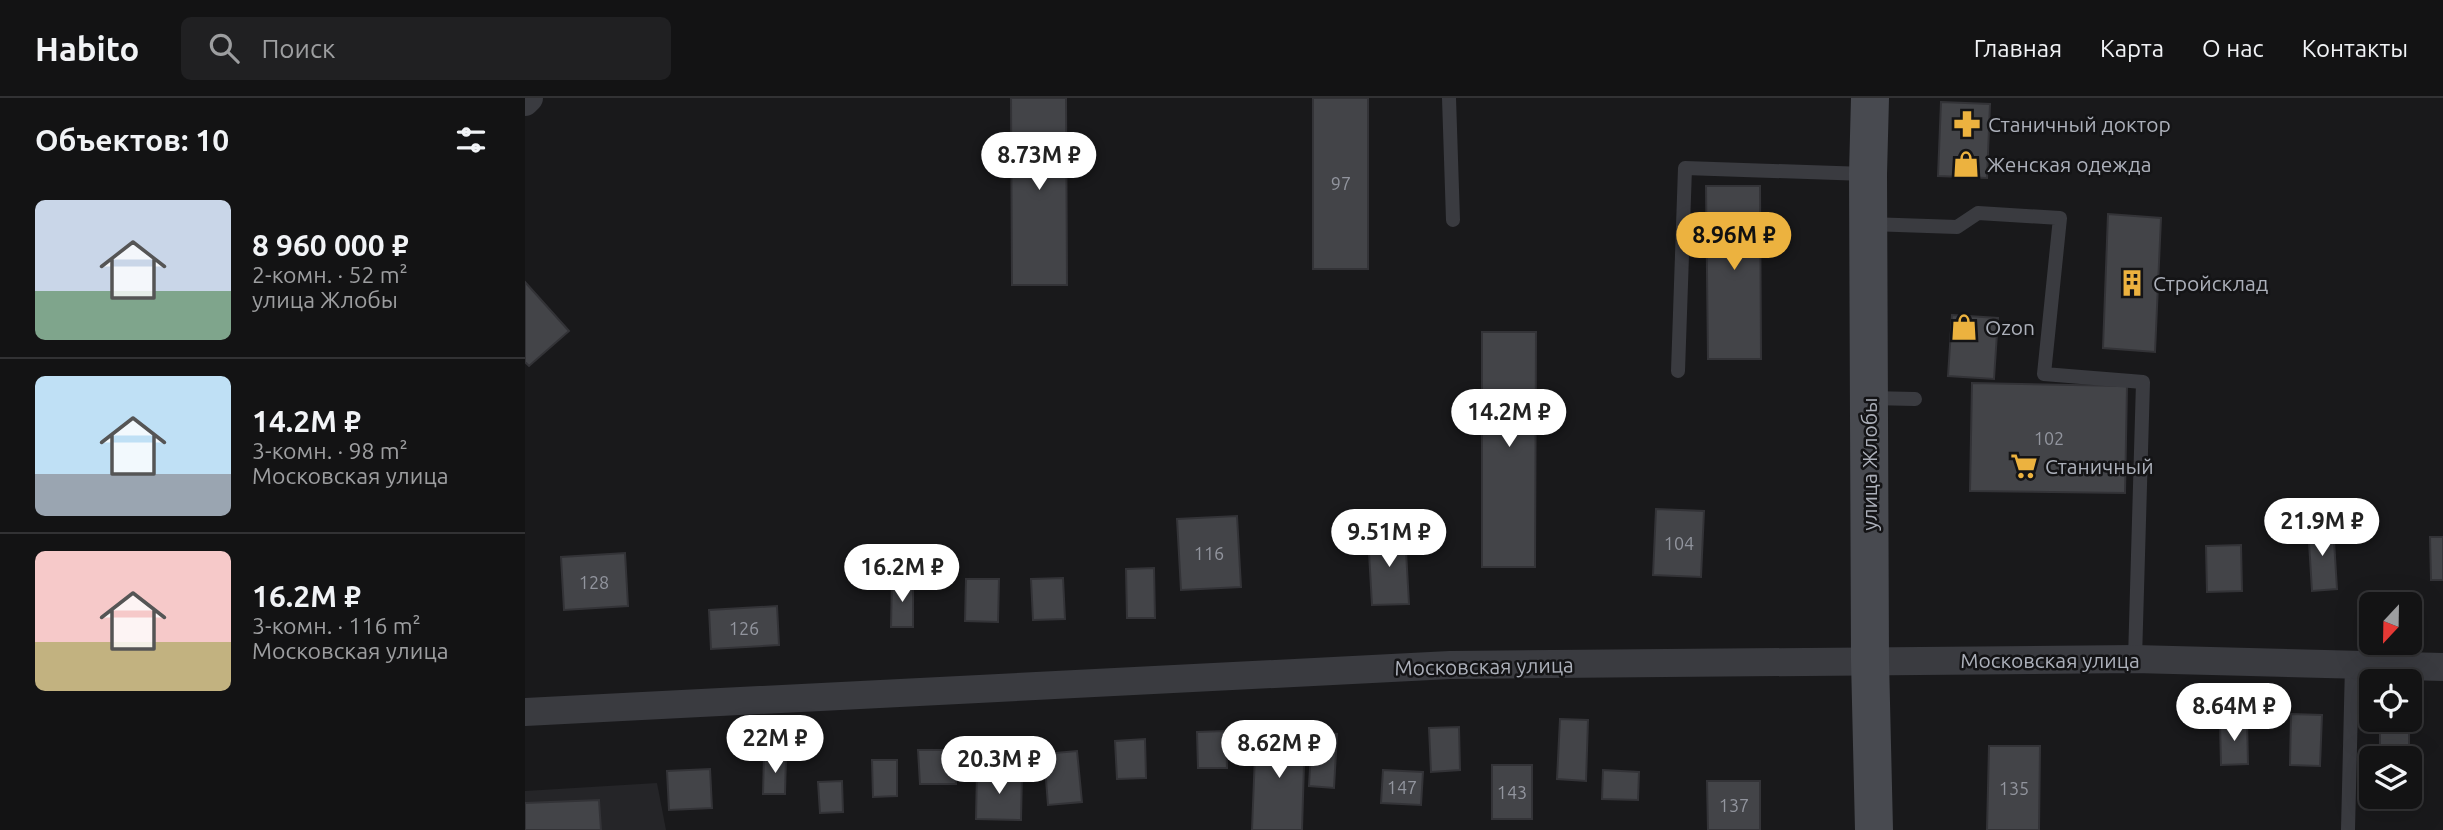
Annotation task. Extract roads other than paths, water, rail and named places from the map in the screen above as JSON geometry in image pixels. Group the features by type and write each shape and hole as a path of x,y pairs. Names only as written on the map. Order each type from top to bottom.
{"street":[{"path":"525,102 529,98"},
{"name":"улица Жлобы","path":"1870,98 1870,660 1874,830"},
{"name":"Московская улица","path":"525,712 1450,665 2135,659 2443,667"}],"lane":[{"path":"1450,98 1453,220"},
{"path":"1678,371 1685,168 1868,174"},
{"path":"1868,223 1957,227 1978,213 2060,218 2044,373 2143,382 2135,659"},
{"path":"1869,398 1915,399"},
{"path":"2348,830 2351,665"}],"place":[{"name":"Станичный доктор","path":"1967,124"},
{"name":"Женская одежда","path":"1966,164"},
{"name":"Стройсклад","path":"2132,283"},
{"name":"Ozon","path":"1964,327"},
{"name":"Станичный","path":"2024,466"}]}
